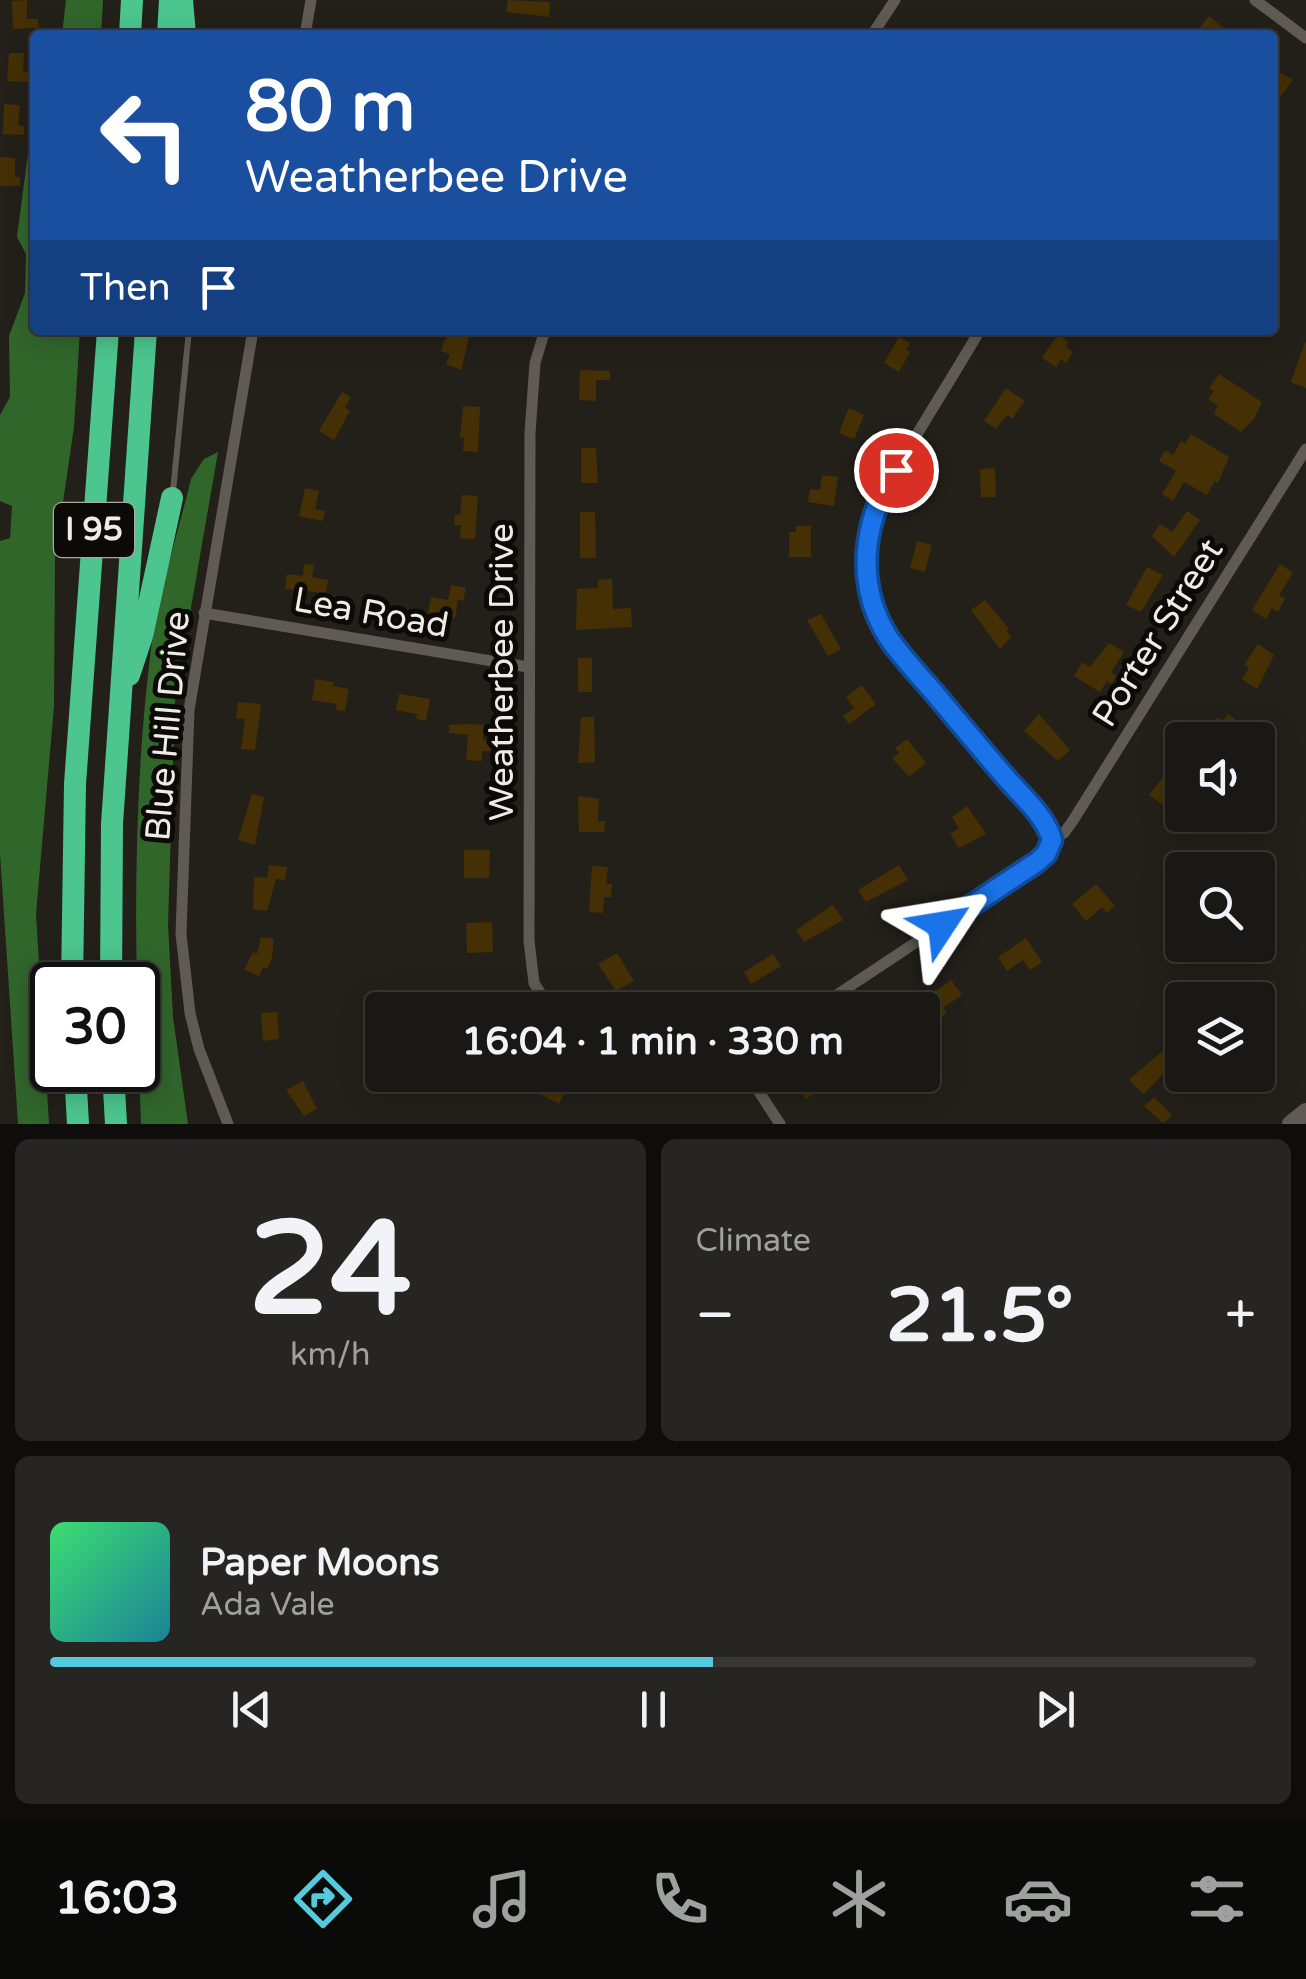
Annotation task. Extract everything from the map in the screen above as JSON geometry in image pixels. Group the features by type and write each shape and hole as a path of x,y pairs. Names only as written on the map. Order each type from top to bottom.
{"highway":[{"path":"130,30 132,0"},
{"path":"168,30 170,0"},
{"path":"182,0 185,30"},
{"name":"I 95","path":"72,962 76,784 108,335"},
{"name":"I 95","path":"111,962 118,707 146,335"},
{"path":"118,707 142,636 172,498"},
{"path":"77,1092 78,1124"},
{"path":"114,1092 116,1124"}],"street":[{"path":"306,30 311,0"},
{"path":"875,30 896,0"},
{"path":"1255,0 1306,38"},
{"name":"Blue Hill Drive","path":"228,1124 199,1049 190,1013 181,934 190,710 253,335"},
{"name":"Weatherbee Drive","path":"540,992 534,983 528,941 528,666 530,433 534,363 544,335"},
{"path":"841,992 1032,866 1046,854 1052,840 1048,828 1029,804 889,638 875,608 866,566 868,536 880,496 977,335"},
{"name":"Porter Street","path":"1052,840 1072,822 1306,450"},
{"name":"Lea Road","path":"204,613 528,666"},
{"path":"759,1092 780,1124"}],"lane":[{"path":"172,498 188,335"}],"green space":[{"path":"66,0 103,0 101,30 63,30"},
{"path":"30,143 30,335 80,335 74,427 55,557 54,706 36,914 39,962 30,962 30,1092 47,1092 49,1124 18,1124 0,854 0,541 10,538 12,506 0,501 0,415 10,397 9,336 25,293 26,254 17,237"},
{"path":"218,452 175,700 168,925 173,1017 188,1124 141,1124 140,1092 160,1092 160,962 136,962 137,828 145,709 163,585 191,479 204,459"}],"building":[{"path":"27,0 27,19 38,19 39,28 13,29 12,1"},
{"path":"508,0 550,2 549,17 506,12"},
{"path":"1209,16 1226,30 1198,30"},
{"path":"9,53 24,53 23,72 29,73 29,82 7,81"},
{"path":"1278,71 1293,80 1278,100"},
{"path":"4,104 20,105 18,125 24,126 24,135 3,134"},
{"path":"0,157 15,158 15,177 20,177 20,186 0,186"},
{"path":"446,335 470,335 461,370 446,364 450,354 441,351"},
{"path":"1057,335 1069,342 1066,347 1073,352 1066,363 1061,359 1056,367 1042,358"},
{"path":"899,337 910,343 906,350 910,352 899,372 884,363"},
{"path":"1306,343 1306,388 1291,382"},
{"path":"580,370 610,371 610,380 596,380 596,401 579,400"},
{"path":"1219,374 1262,402 1254,419 1241,432 1214,414 1218,406 1208,399 1214,391 1209,388"},
{"path":"1006,388 1025,401 1012,419 1007,415 996,429 984,421"},
{"path":"342,392 351,397 345,408 350,411 334,440 319,431"},
{"path":"463,406 480,407 478,452 463,451"},
{"path":"849,408 864,415 854,439 839,433"},
{"path":"1191,434 1229,457 1218,483 1215,481 1207,495 1184,482 1173,501 1162,494 1176,471 1159,461 1165,450 1173,455 1181,441 1185,444"},
{"path":"581,448 596,448 598,483 581,483"},
{"path":"995,468 996,497 981,497 980,469"},
{"path":"822,475 838,477 834,506 808,502 810,489 820,490"},
{"path":"305,488 319,491 315,509 325,511 323,521 299,516"},
{"path":"462,495 478,496 475,539 460,538 461,525 454,525 455,515 460,515"},
{"path":"1187,511 1200,520 1174,557 1152,536 1160,524 1172,532"},
{"path":"580,512 595,512 596,558 580,558"},
{"path":"796,526 811,526 811,557 789,557 789,532 796,532"},
{"path":"917,541 932,545 925,572 910,568"},
{"path":"304,564 314,565 312,577 328,580 326,593 285,589 287,574 303,576"},
{"path":"1280,564 1293,573 1279,595 1285,599 1278,612 1272,608 1266,619 1252,610"},
{"path":"1147,567 1163,575 1141,612 1126,605"},
{"path":"612,579 613,609 631,608 632,627 576,630 577,589 598,588 598,580"},
{"path":"451,585 466,588 463,601 458,600 455,618 428,613 431,597 448,600"},
{"path":"985,600 1009,629 1006,631 1011,637 1000,649 971,610"},
{"path":"821,614 841,649 828,656 807,620"},
{"path":"1109,643 1124,652 1111,672 1117,676 1111,684 1107,681 1100,692 1074,676 1082,662 1090,667"},
{"path":"1258,644 1274,655 1257,689 1242,679 1249,668 1244,665"},
{"path":"578,658 592,658 592,692 578,692"},
{"path":"315,679 349,689 345,711 336,710 337,704 312,700"},
{"path":"862,685 876,704 849,724 843,716 854,708 846,697"},
{"path":"399,694 430,699 426,721 416,719 417,714 396,710"},
{"path":"238,702 261,704 255,750 241,749 245,719 236,718"},
{"path":"1039,714 1070,750 1058,761 1024,731"},
{"path":"1228,714 1239,722 1214,722 1218,717 1223,721"},
{"path":"581,717 594,717 595,762 578,763"},
{"path":"449,725 484,725 483,740 491,741 490,751 482,751 482,761 466,760 468,735 449,733"},
{"path":"907,739 926,763 909,777 892,758 899,753 895,748"},
{"path":"1165,774 1165,807 1149,795"},
{"path":"252,794 264,797 255,845 238,840"},
{"path":"578,796 599,799 598,821 605,821 604,832 579,832"},
{"path":"967,806 986,834 959,848 950,834 959,828 952,817"},
{"path":"464,850 490,850 489,878 464,878"},
{"path":"269,865 287,867 285,880 276,879 267,911 253,909 254,877 267,878"},
{"path":"899,865 908,880 866,902 858,890"},
{"path":"592,866 608,867 606,884 612,884 611,897 604,897 603,913 589,912"},
{"path":"1096,884 1115,906 1107,913 1102,907 1086,921 1072,904"},
{"path":"833,905 843,920 804,942 796,930"},
{"path":"492,922 493,952 467,953 466,923"},
{"path":"261,937 274,939 272,958 259,976 244,970 253,952 257,954"},
{"path":"1026,938 1042,962 1030,970 1023,960 1007,971 998,957"},
{"path":"617,953 634,981 616,991 598,964"},
{"path":"773,954 781,966 751,984 744,972"},
{"path":"951,980 962,995 943,1008 947,1013 940,1018 940,992 933,992"},
{"path":"277,1012 279,1039 263,1041 261,1013"},
{"path":"1162,1051 1165,1054 1165,1072 1144,1094 1129,1080"},
{"path":"303,1081 317,1109 304,1116 286,1090"},
{"path":"536,1092 565,1092 559,1104"},
{"path":"1154,1097 1172,1115 1163,1123 1144,1106"}],"route":[{"path":"896,470 875,509 866,549 870,594 880,621 911,666 1048,828 1052,840 1037,862 942,925"}]}
